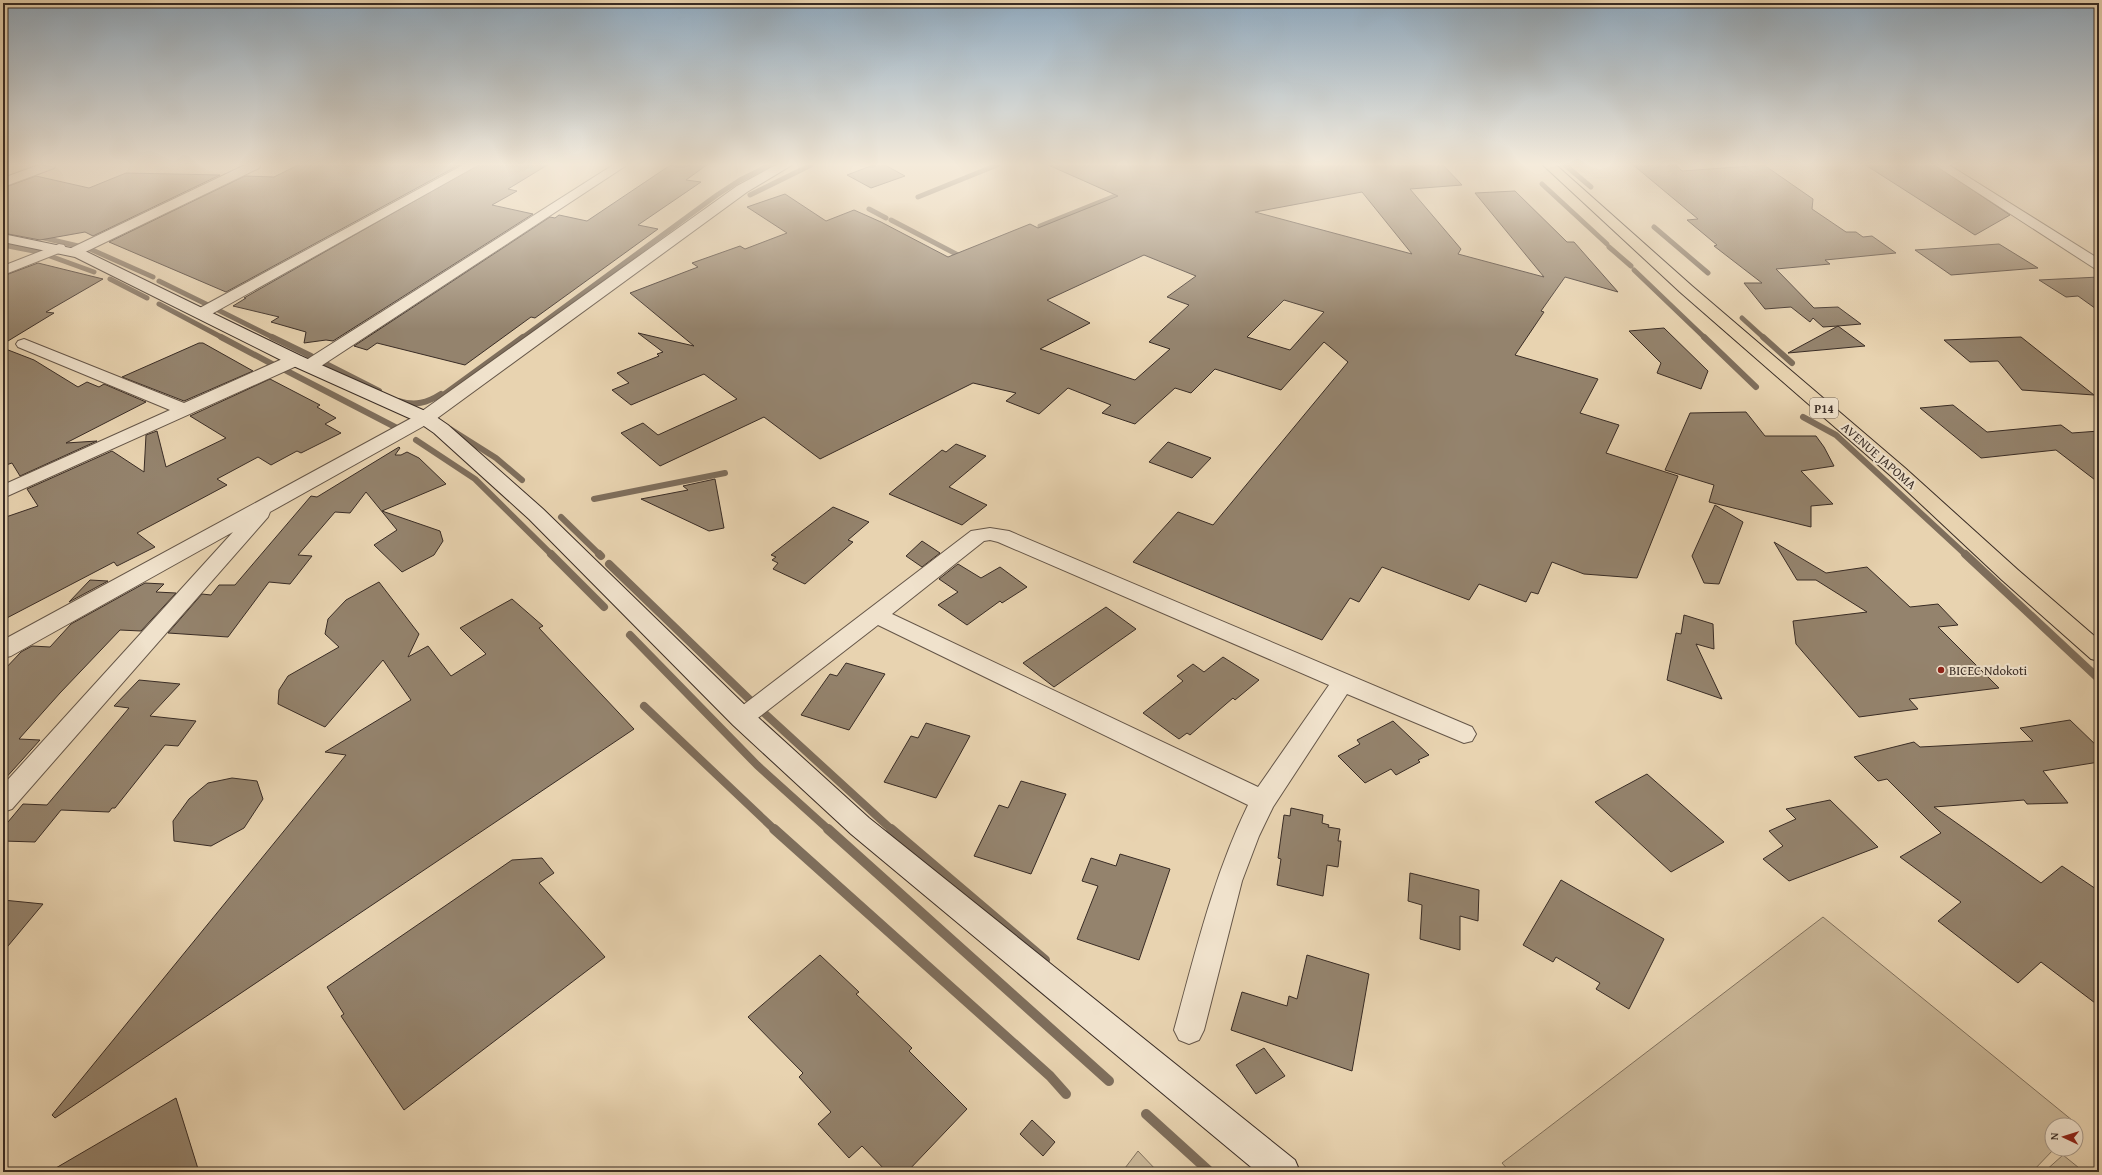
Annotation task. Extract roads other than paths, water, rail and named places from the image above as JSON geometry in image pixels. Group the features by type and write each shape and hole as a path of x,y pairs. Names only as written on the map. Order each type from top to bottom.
{"main road":[{"path":"425,418 699,220"},
{"name":"AVENUE JAPOMA","path":"1610,220 1686,290 1898,472 2010,575 2099,653"},
{"path":"3,238 67,250 202,312 302,363 425,418 457,442 536,514 742,718 860,826 1283,1172"}],"street":[{"path":"3,270 67,250 133,220"},
{"path":"202,312 370,220"},
{"path":"3,492 185,410 302,363 531,220"},
{"path":"2028,220 2099,265"},
{"path":"24,344 185,410"},
{"path":"3,650 271,501 425,418"},
{"path":"3,802 271,501"},
{"path":"742,718 978,536 990,534 1002,536 1464,734"},
{"path":"876,615 1262,801"},
{"path":"1190,1030 1229,881 1246,836 1262,801 1343,682"}],"waterway":[{"path":"522,338 683,220"},
{"path":"891,220 958,255"},
{"path":"1040,226 1055,220"},
{"path":"1581,220 1607,244"},
{"path":"1654,227 1708,273"},
{"path":"40,237 78,246"},
{"path":"3,245 39,252"},
{"path":"1609,247 1631,266"},
{"path":"90,249 153,277"},
{"path":"47,255 94,272"},
{"path":"1634,270 1705,338"},
{"path":"110,279 147,298"},
{"path":"159,281 206,304"},
{"path":"159,304 223,338"},
{"path":"214,308 272,337"},
{"path":"1742,318 1764,338"},
{"path":"221,337 272,364"},
{"path":"272,337 311,356"},
{"path":"442,396 523,337"},
{"path":"1704,337 1756,387"},
{"path":"1763,337 1792,363"},
{"path":"322,362 379,391"},
{"path":"285,370 397,428"},
{"path":"399,401 405,403 421,403 431,400 441,394"},
{"path":"1803,417 1836,435 1966,555"},
{"path":"450,429 496,458 522,480"},
{"path":"416,440 475,479 552,555"},
{"path":"594,499 725,473"},
{"path":"561,517 600,555"},
{"path":"1965,554 2099,679"},
{"path":"552,555 604,607"},
{"path":"609,564 750,700"},
{"path":"630,635 757,765 829,830"},
{"path":"644,706 775,830"},
{"path":"763,712 892,830"},
{"path":"774,829 1050,1076 1066,1094"},
{"path":"828,829 1109,1081"},
{"path":"891,829 1045,960"},
{"path":"1146,1114 1210,1172"}],"place":[{"name":"BICEC Ndokoti","path":"1941,670"}]}
